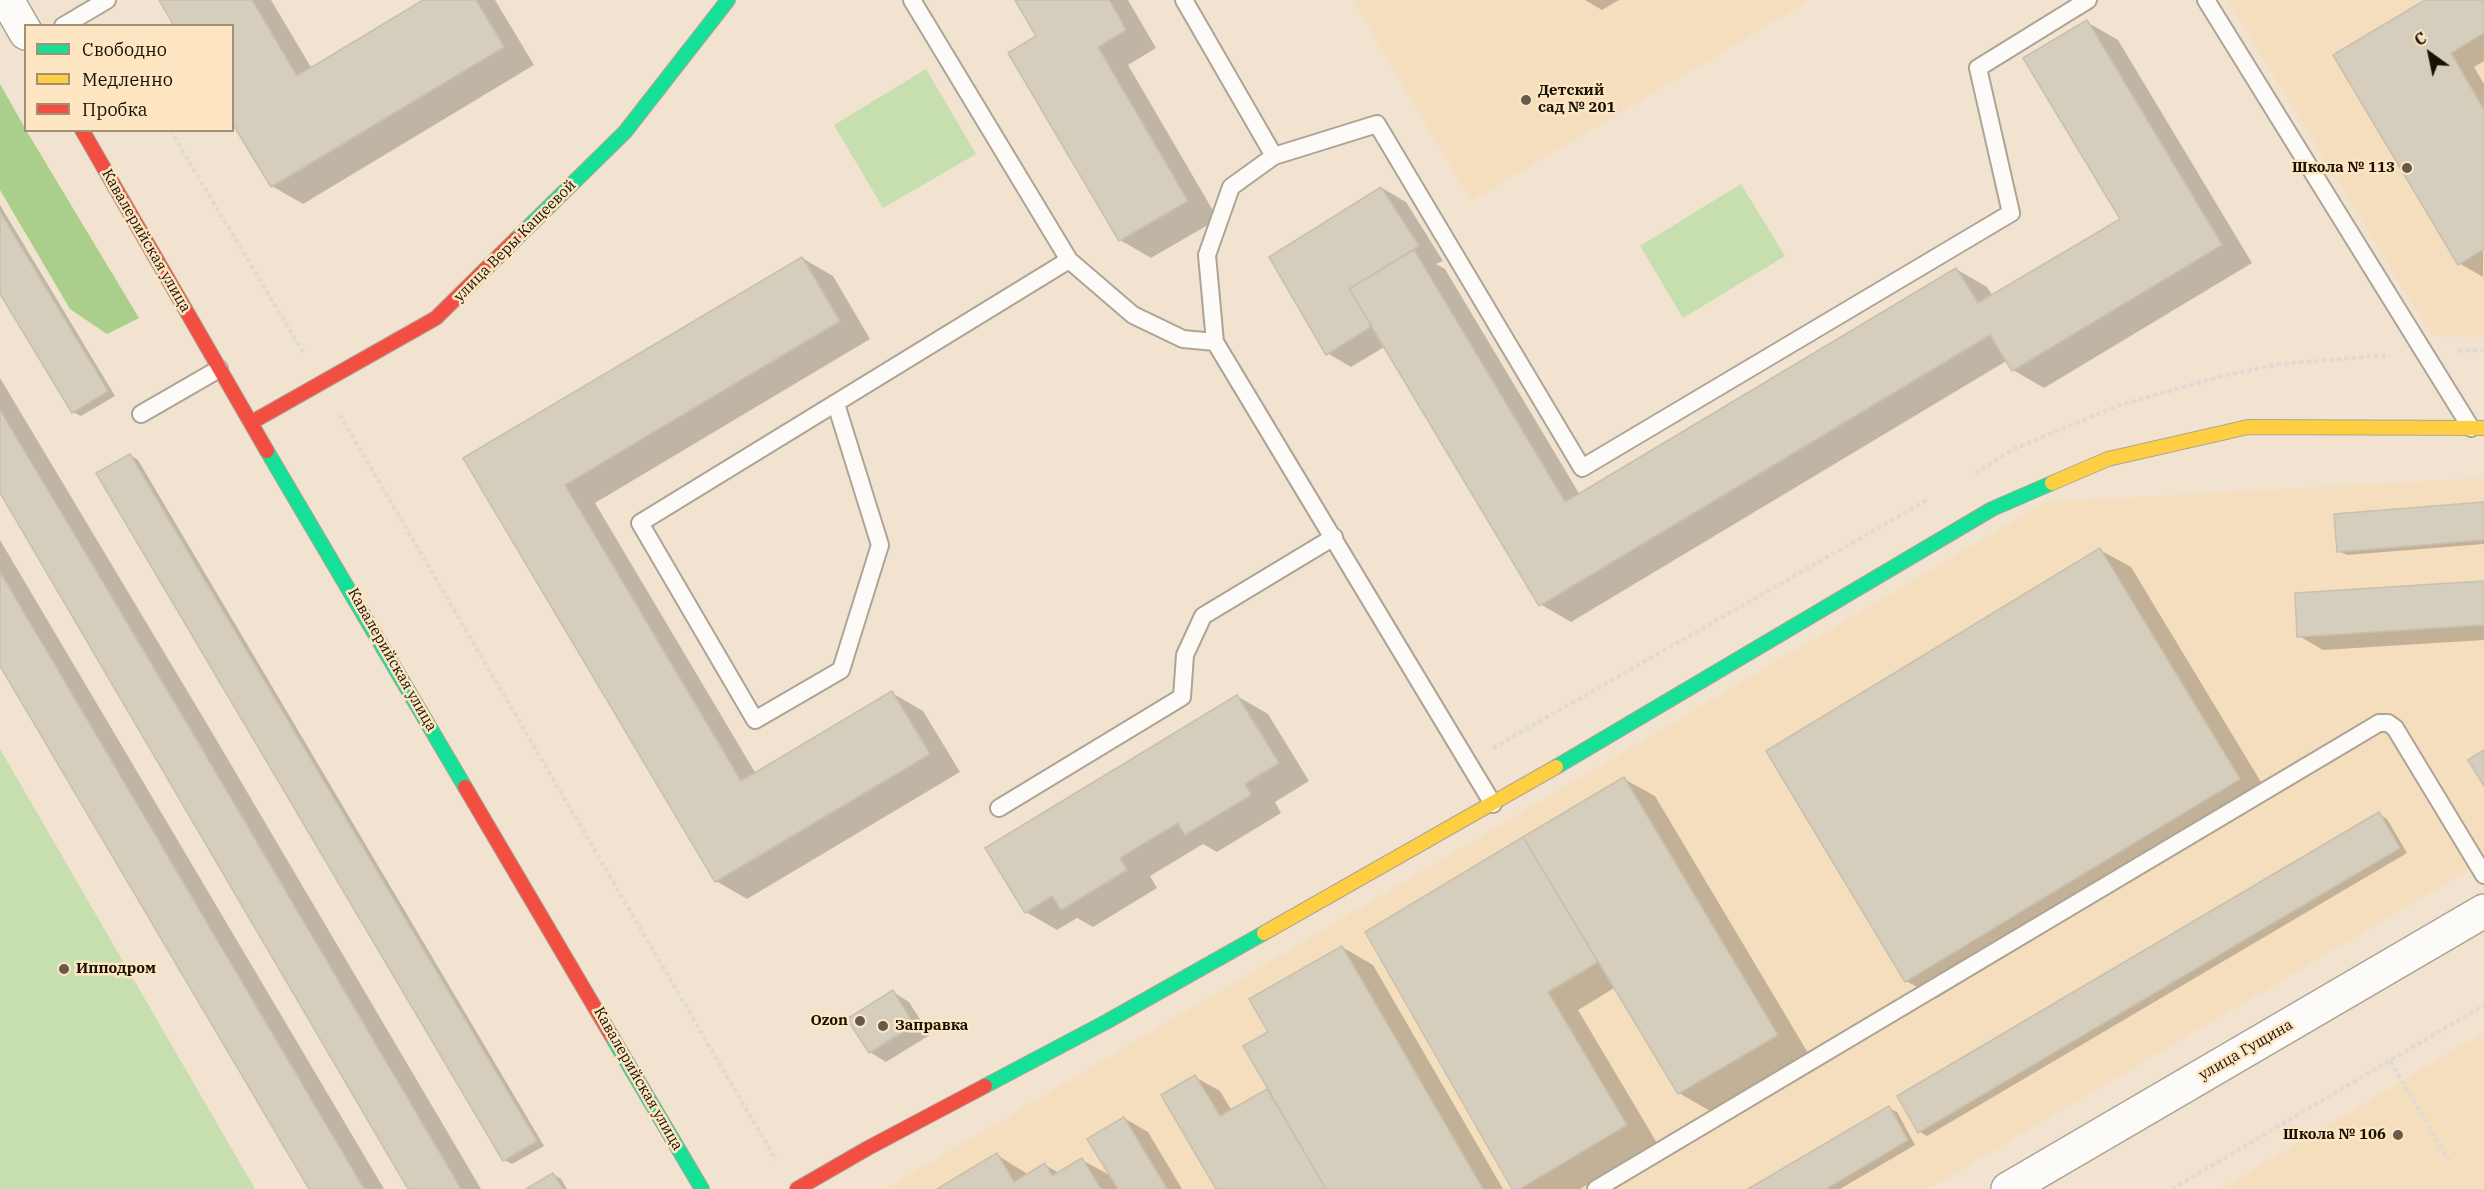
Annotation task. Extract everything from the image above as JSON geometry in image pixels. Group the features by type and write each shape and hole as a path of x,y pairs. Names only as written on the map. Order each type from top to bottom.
{"street":[{"path":"7,0 24,30"},
{"name":"улица Веры Кащеевой","path":"252,422 436,318 625,132 728,0"},
{"name":"Кавалерийская улица","path":"83,132 219,369 702,1189"},
{"path":"797,1189 868,1148 1106,1022 1493,804 1992,509 2108,459 2248,427 2477,428"},
{"name":"улица Гущина","path":"2007,1189 2484,910"}],"lane":[{"path":"66,24 107,0"},
{"path":"912,0 1069,260 1133,315 1183,339 1215,342"},
{"path":"1184,0 1274,156"},
{"path":"1493,804 1215,342 1207,255 1231,187 1274,156 1377,124 1582,468 2011,213 1978,68 2088,0"},
{"path":"2205,0 2477,428"},
{"path":"836,404 880,545 841,670 755,720 640,524 1069,260"},
{"path":"141,414 219,369"},
{"path":"999,808 1182,697 1185,655 1203,616 1334,537"},
{"path":"1596,1189 2379,723 2388,723 2395,728 2484,875"}],"path":[{"path":"171,132 322,383 781,1168"},
{"path":"2172,1189 2484,1005"},
{"path":"2390,1061 2449,1161"}],"shaded area":[{"name":"Детский сад № 201","path":"1353,0 1810,0 1471,201"},
{"name":"Школа № 113","path":"2228,0 2484,0 2484,337 2432,336"},
{"path":"2484,478 2484,861 1928,1189 886,1189 2046,502"},
{"name":"Школа № 106","path":"2484,1032 2484,1189 2221,1189 2402,1081"}],"green space":[{"path":"926,69 976,154 883,208 834,125"},
{"path":"0,84 24,126 24,132 27,132 139,318 107,334 70,309 0,190"},
{"path":"1741,184 1785,256 1683,318 1640,246"},
{"name":"Ипподром","path":"0,749 255,1189 0,1189"}],"building":[{"path":"159,0 252,0 297,76 423,0 476,0 504,47 271,187 234,126 234,24 173,24"},
{"path":"1015,0 1109,0 1126,30 1098,47 1188,201 1119,241 1008,53 1036,36"},
{"path":"2425,0 2484,0 2484,33 2451,53 2484,110 2484,249 2458,265 2333,55"},
{"path":"2087,20 2222,245 2012,371 1990,335 1539,606 1349,289 1414,250 1565,502 1956,268 1978,303 2120,219 2023,58"},
{"path":"1381,187 1419,246 1349,289 1372,326 1326,355 1269,257"},
{"path":"0,212 108,391 72,413 0,294"},
{"path":"802,257 840,321 565,485 741,781 892,691 930,754 715,882 463,458"},
{"path":"0,410 461,1189 408,1189 0,493"},
{"path":"130,454 537,1141 503,1161 96,473"},
{"path":"2484,502 2484,540 2337,552 2334,514"},
{"path":"2100,548 2240,779 1905,982 1766,751"},
{"path":"0,572 364,1189 309,1189 0,666"},
{"path":"2484,581 2484,625 2297,637 2295,593"},
{"path":"1237,695 1279,763 1245,784 1251,795 1185,835 1178,823 1120,858 1127,870 1061,910 1052,896 1025,913 985,848"},
{"path":"2484,750 2484,786 2468,760"},
{"path":"1624,777 1778,1035 1678,1094 1523,837"},
{"path":"2379,812 2400,848 1918,1133 1897,1096"},
{"path":"1523,837 1598,962 1548,992 1627,1125 1520,1189 1512,1189 1365,932"},
{"path":"1342,946 1483,1189 1326,1189 1243,1046 1268,1032 1249,999"},
{"path":"893,990 914,1025 869,1053 847,1019"},
{"path":"1195,1075 1220,1116 1267,1089 1326,1189 1216,1189 1161,1095"},
{"path":"1889,1106 1908,1140 1826,1189 1748,1189"},
{"path":"1124,1117 1167,1189 1118,1189 1087,1139"},
{"path":"997,1153 1014,1182 1045,1163 1052,1176 1082,1158 1101,1189 937,1189"},
{"path":"553,1173 563,1189 526,1189"}],"traffic: fast":[{"path":"516,239 625,132 728,0"},
{"path":"267,451 465,787"},
{"path":"1556,767 1992,509 2052,483"},
{"path":"985,1086 1106,1022 1264,933"},
{"path":"611,1035 702,1189"}],"traffic: slow":[{"path":"2052,483 2108,459 2248,427 2484,428"},
{"path":"1264,933 1556,767"}],"traffic: jam":[{"path":"83,132 267,451"},
{"path":"252,422 436,318 516,239"},
{"path":"465,787 611,1035"},
{"path":"797,1189 868,1148 985,1086"}],"place":[{"name":"Детский сад № 201","path":"1526,100"},
{"name":"Школа № 113","path":"2407,168"},
{"name":"Ипподром","path":"64,969"},
{"name":"Ozon","path":"860,1021"},
{"name":"Заправка","path":"883,1026"},
{"name":"Школа № 106","path":"2398,1135"}]}
